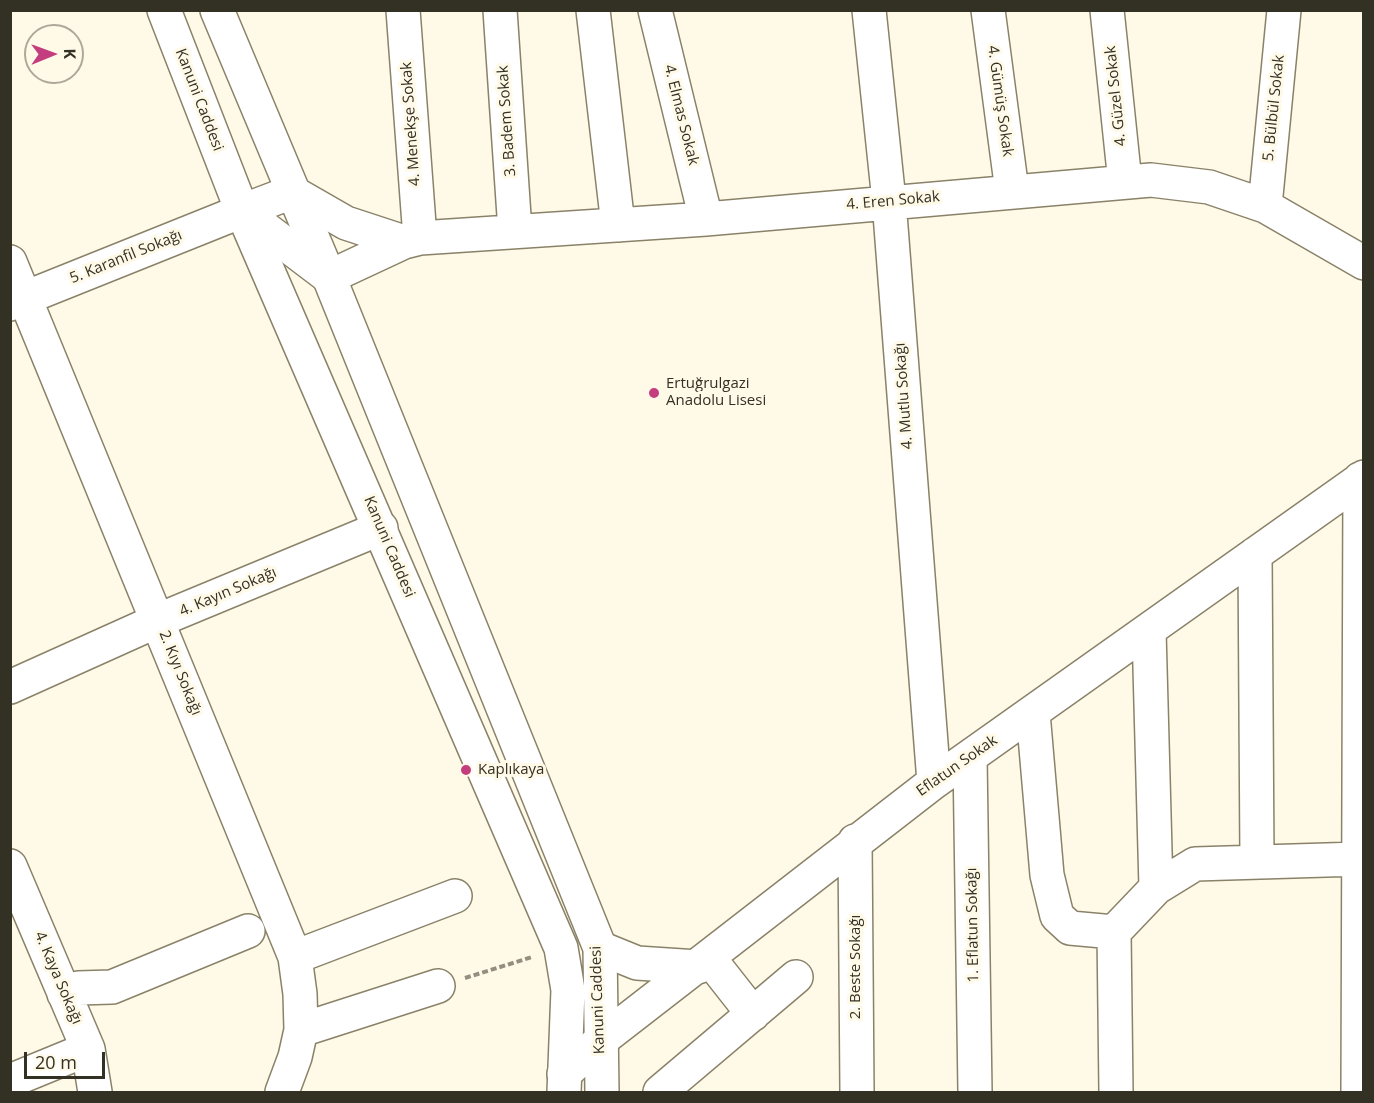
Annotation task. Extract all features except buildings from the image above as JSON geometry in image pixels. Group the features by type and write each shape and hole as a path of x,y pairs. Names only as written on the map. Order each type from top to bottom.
{"street":[{"name":"Kanuni Caddesi","path":"164,10 242,210 561,948 568,990 564,1083"},
{"name":"Kanuni Caddesi","path":"217,10 329,277 600,948 602,1092"},
{"name":"4. Menekşe Sokak","path":"403,10 412,240"},
{"name":"3. Badem Sokak","path":"500,10 514,231"},
{"path":"593,10 618,225"},
{"name":"4. Elmas Sokak","path":"655,10 706,219"},
{"name":"4. Mutlu Sokağı","path":"869,10 889,201 934,782"},
{"name":"4. Gümüş Sokak","path":"988,10 1012,191"},
{"name":"4. Güzel Sokak","path":"1107,10 1125,182"},
{"name":"5. Bülbül Sokak","path":"1265,206 1284,10"},
{"name":"4. Eren Sokak","path":"292,192 346,224 412,240 706,219 889,201 1151,180 1209,187 1265,206 1364,263"},
{"name":"5. Karanfil Sokağı","path":"18,301 292,192"},
{"path":"242,210 329,277"},
{"name":"4. Eren Sokak","path":"329,277 412,240"},
{"name":"2. Kıyı Sokağı","path":"10,262 18,301 159,620 295,957 300,994 301,1030 295,1057 282,1092"},
{"path":"1358,1092 1362,478"},
{"name":"Eflatun Sokak","path":"564,1083 600,1041 704,962 855,841 934,782 1362,478"},
{"name":"4. Kayın Sokağı","path":"10,687 159,620 381,528"},
{"path":"1255,554 1257,862"},
{"path":"1149,631 1156,888"},
{"path":"1034,713 1047,875 1057,916 1070,928 1114,933"},
{"name":"1. Eflatun Sokağı","path":"970,757 975,1092"},
{"name":"2. Beste Sokağı","path":"855,841 857,1092"},
{"path":"1116,1092 1114,933 1156,888 1195,864 1359,859"},
{"name":"4. Kaya Sokağı","path":"10,866 88,1049 95,1092"},
{"path":"295,957 455,896"},
{"path":"64,994 78,988 112,987 248,932"},
{"path":"600,948 636,963 704,962 753,1014"},
{"path":"660,1092 796,978"},
{"path":"301,1030 438,986"},
{"path":"10,1081 88,1049"}],"path":[{"path":"438,986 561,948"}],"place":[{"name":"Ertuğrulgazi Anadolu Lisesi","path":"654,393"},
{"name":"Kaplıkaya","path":"466,770"}]}
